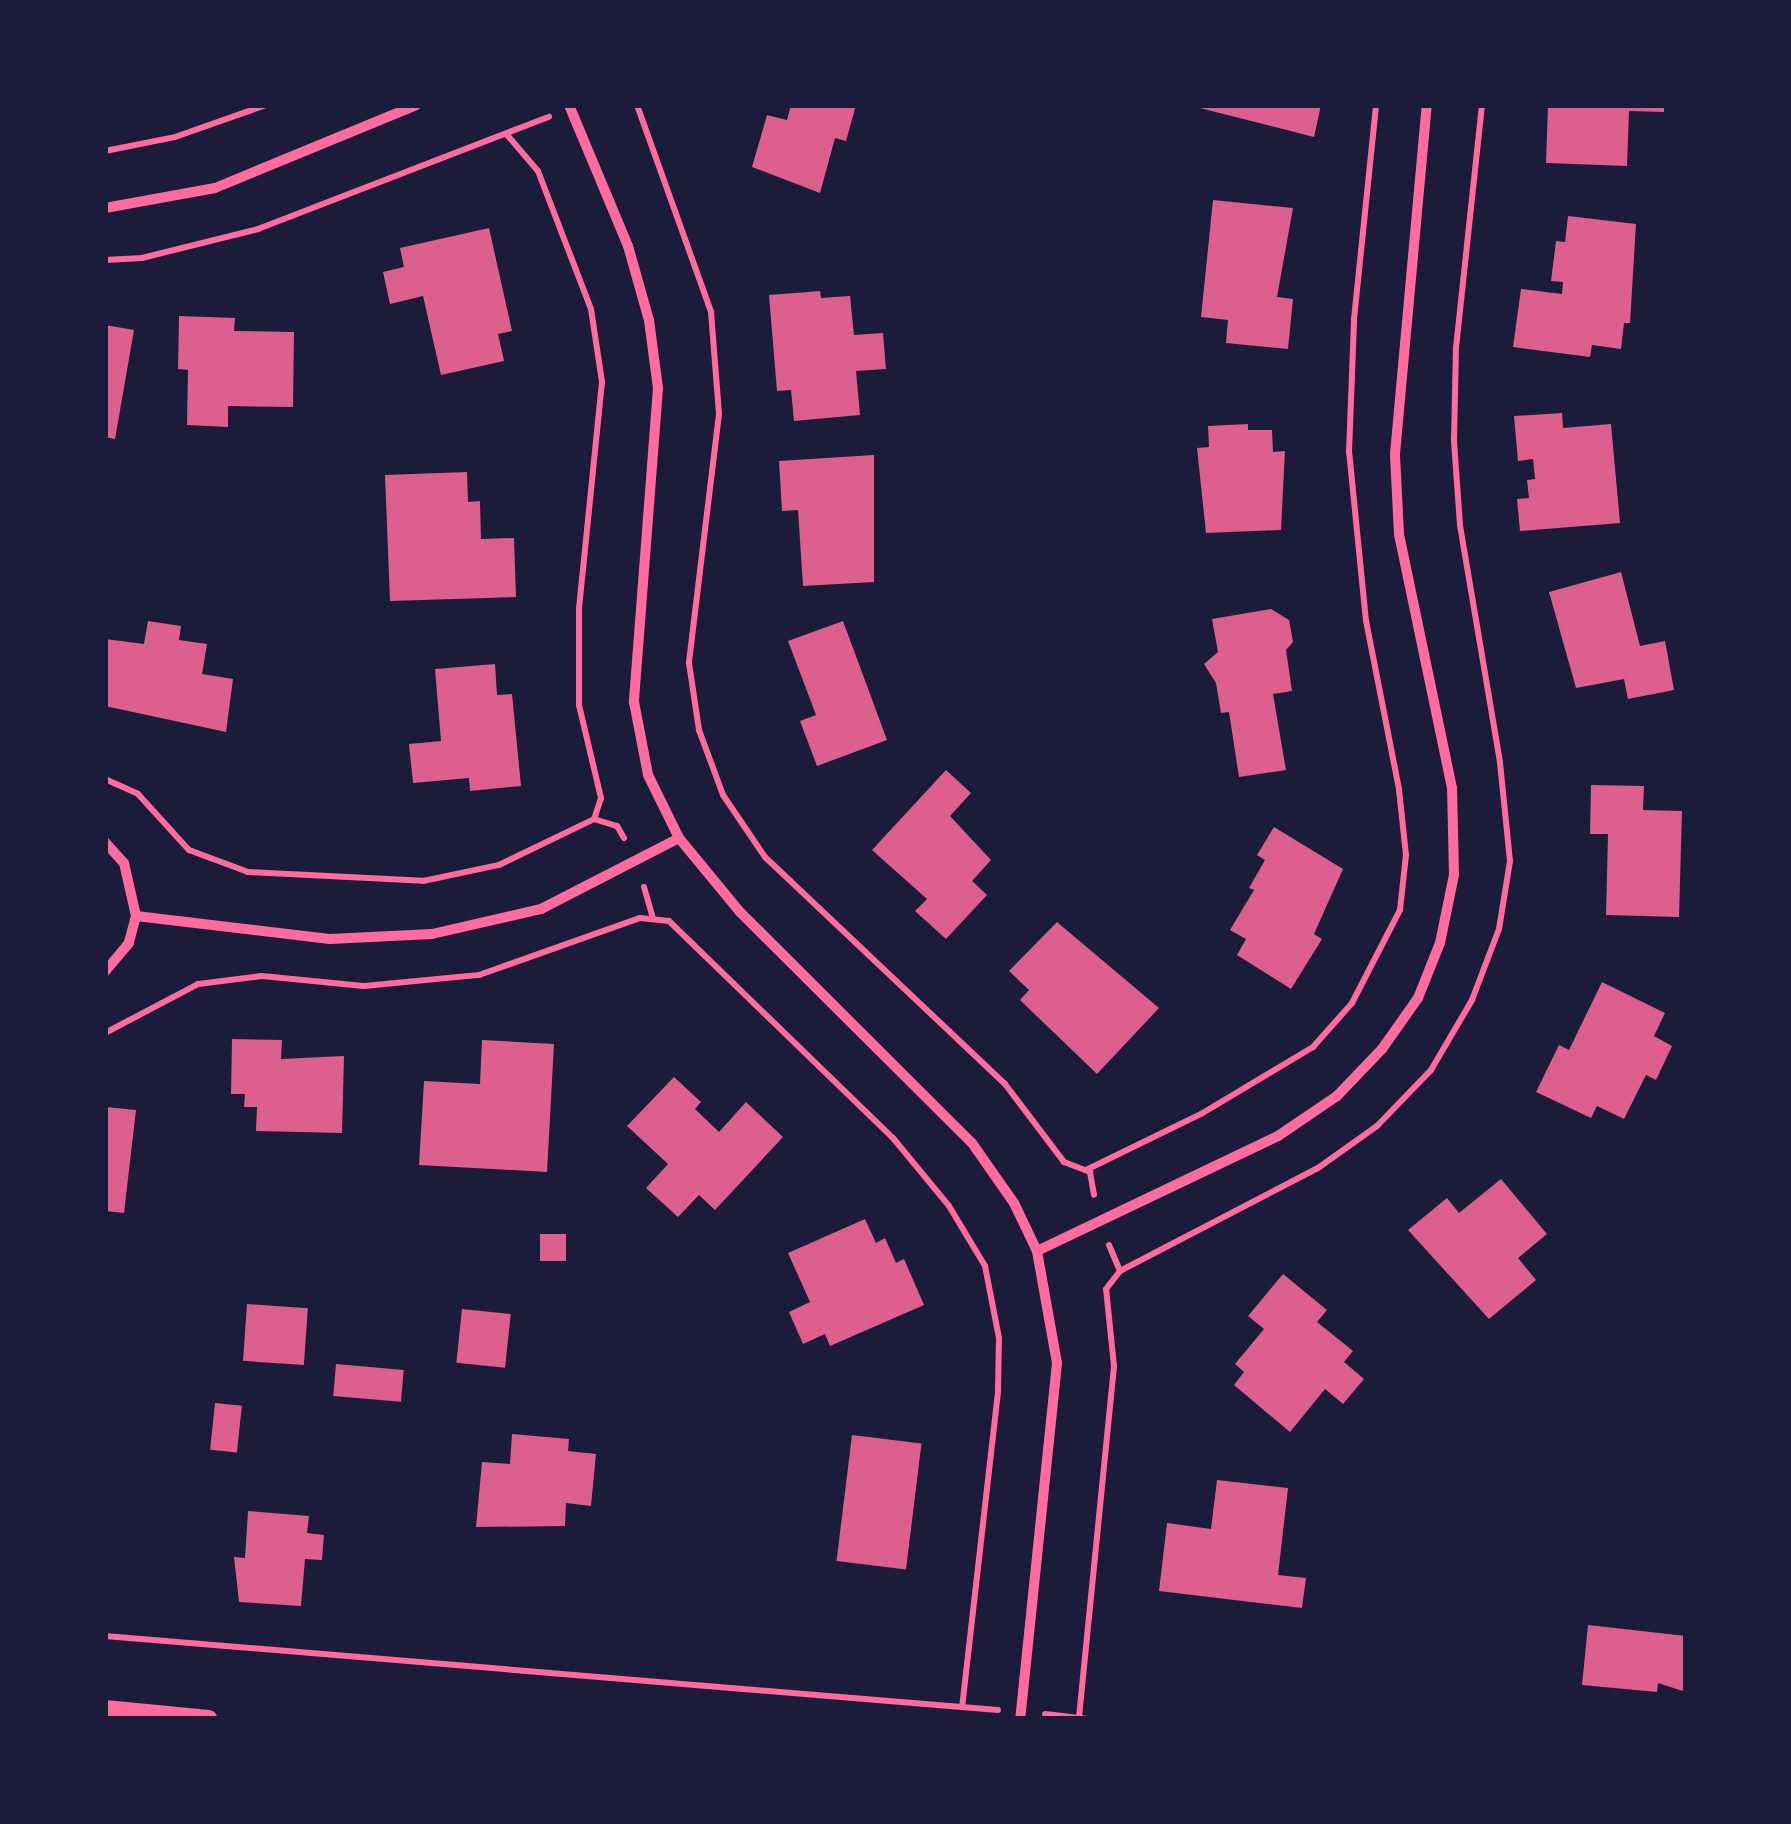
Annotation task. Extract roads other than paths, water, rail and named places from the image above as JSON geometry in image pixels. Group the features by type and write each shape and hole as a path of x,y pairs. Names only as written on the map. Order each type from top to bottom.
{"street":[{"path":"105,208 215,188 416,105"},
{"path":"1038,1251 1278,1136 1336,1096 1382,1050 1418,998 1440,943 1454,875 1452,788 1399,534 1395,454 1427,105"},
{"path":"569,106 628,246 649,320 658,388 634,702 648,775 679,838 740,912 972,1143 1014,1203 1038,1251 1057,1363 1021,1716"},
{"path":"136,916 330,939 432,934 541,909 679,838"},
{"path":"105,842 124,863 136,916 129,942 105,972"},
{"path":"105,1709 209,1719"}]}
